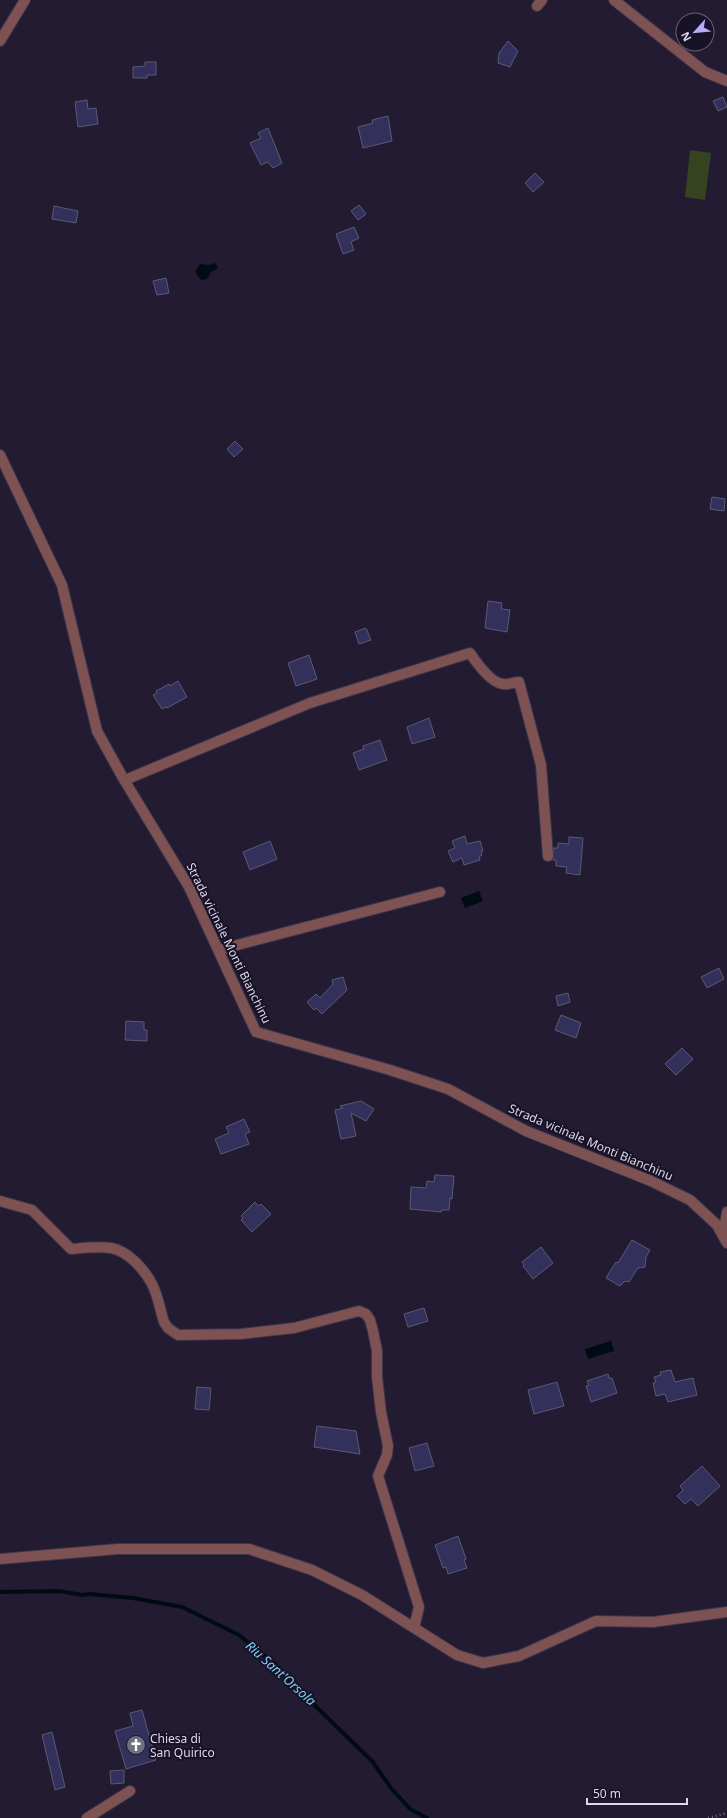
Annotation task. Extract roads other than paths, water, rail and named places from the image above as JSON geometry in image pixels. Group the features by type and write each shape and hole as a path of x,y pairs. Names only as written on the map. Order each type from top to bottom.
{"street":[{"path":"0,41 25,0"},
{"path":"614,0 705,72 727,81"},
{"name":"Strada vicinale Monti Bianchinu","path":"1,460 62,585 97,731 189,887 256,1032 390,1070 448,1090 526,1131 652,1181 690,1200 717,1225 725,1240"},
{"path":"125,780 310,702 470,653 482,668 498,682 502,684 519,682 540,765 548,856"},
{"path":"218,950 440,892"},
{"path":"0,1201 32,1210 71,1249 99,1247 120,1250 131,1258 152,1284 164,1322 168,1328 178,1334 241,1334 294,1328 359,1311 366,1314 370,1320 377,1351 377,1377 388,1446 386,1456 378,1476 419,1607 414,1628"},
{"path":"725,1240 727,1212"},
{"path":"0,1559 118,1549 250,1549 312,1570 362,1596 457,1655 484,1663 519,1656 596,1621 653,1622 727,1612"},
{"path":"87,1818 130,1791"}],"waterway":[{"name":"Riu Sant'Orsola","path":"0,1592 59,1591 82,1595 90,1594 133,1598 182,1607 239,1635 276,1665 305,1696 372,1761 391,1788 410,1809 427,1818"}],"place":[{"name":"Chiesa di San Quirico","path":"136,1745"}]}
